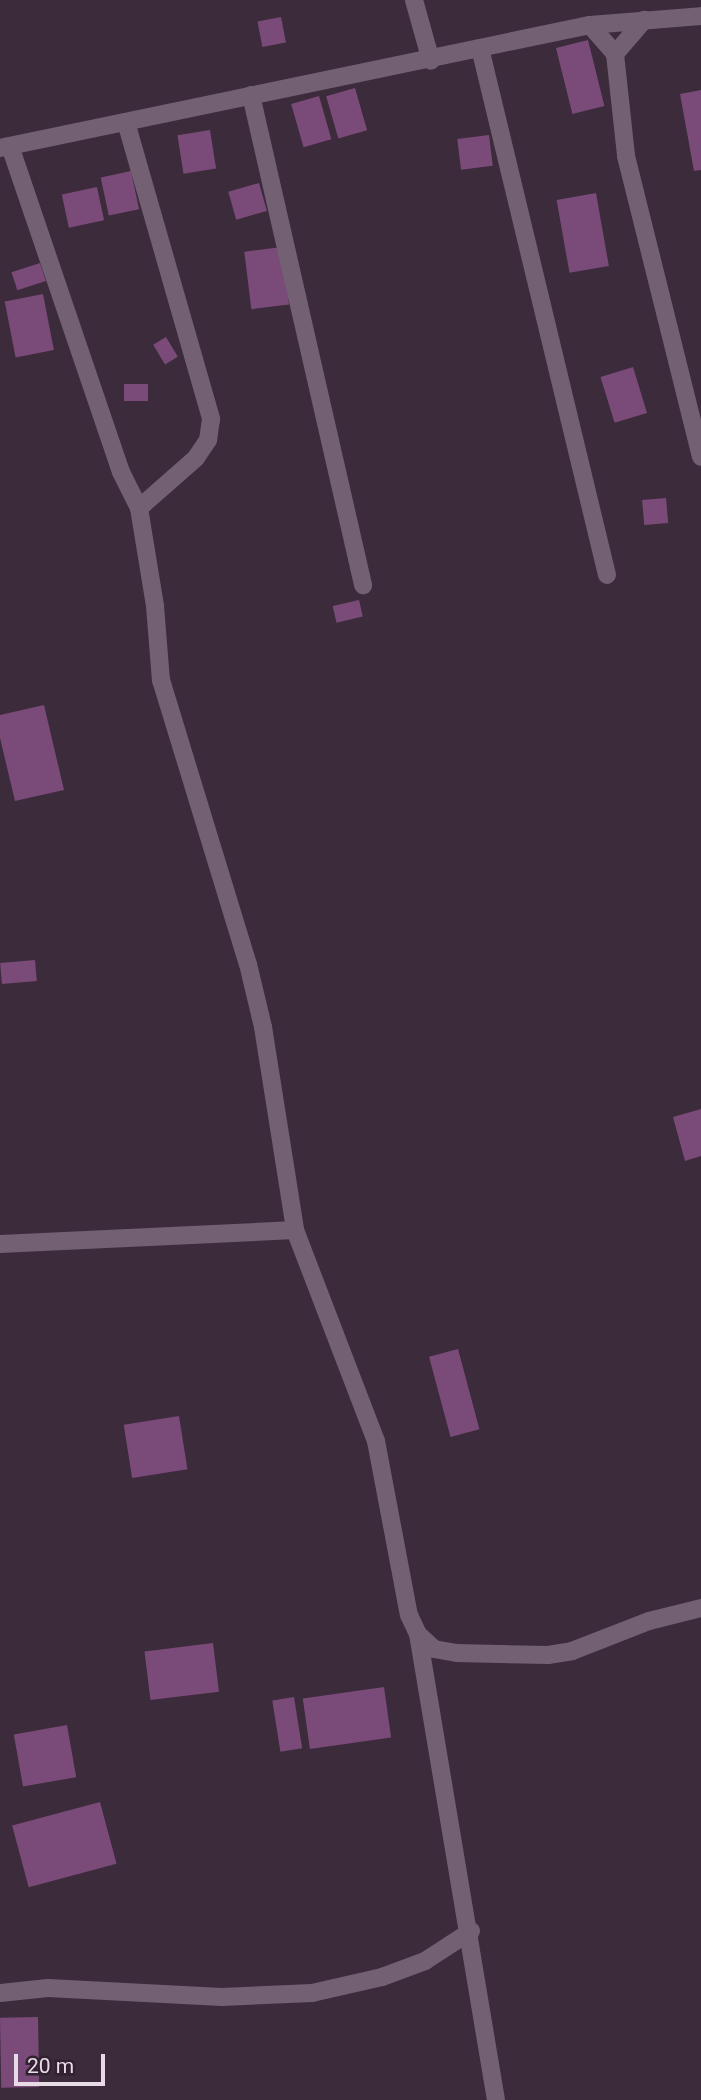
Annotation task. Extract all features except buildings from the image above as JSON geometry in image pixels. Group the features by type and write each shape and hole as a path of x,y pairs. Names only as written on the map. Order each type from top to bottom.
{"street":[{"path":"414,0 431,61"},
{"path":"496,2100 471,1931 438,1769 418,1634 409,1615 376,1441 295,1230 263,1027 248,964 161,680 139,508 121,472 5,147 251,95 431,61 590,25 701,16"},
{"path":"615,54 644,20"},
{"path":"590,25 615,54 626,156 701,457"},
{"path":"480,48 607,575"},
{"path":"251,95 363,585"},
{"path":"126,122 211,419 208,440 196,458 139,508"},
{"path":"0,1244 295,1230"},
{"path":"418,1634 434,1649 457,1653 548,1655 572,1651 649,1620 701,1608"},
{"path":"0,1993 48,1988 222,1997 312,1993 414,1965 471,1931"}]}
